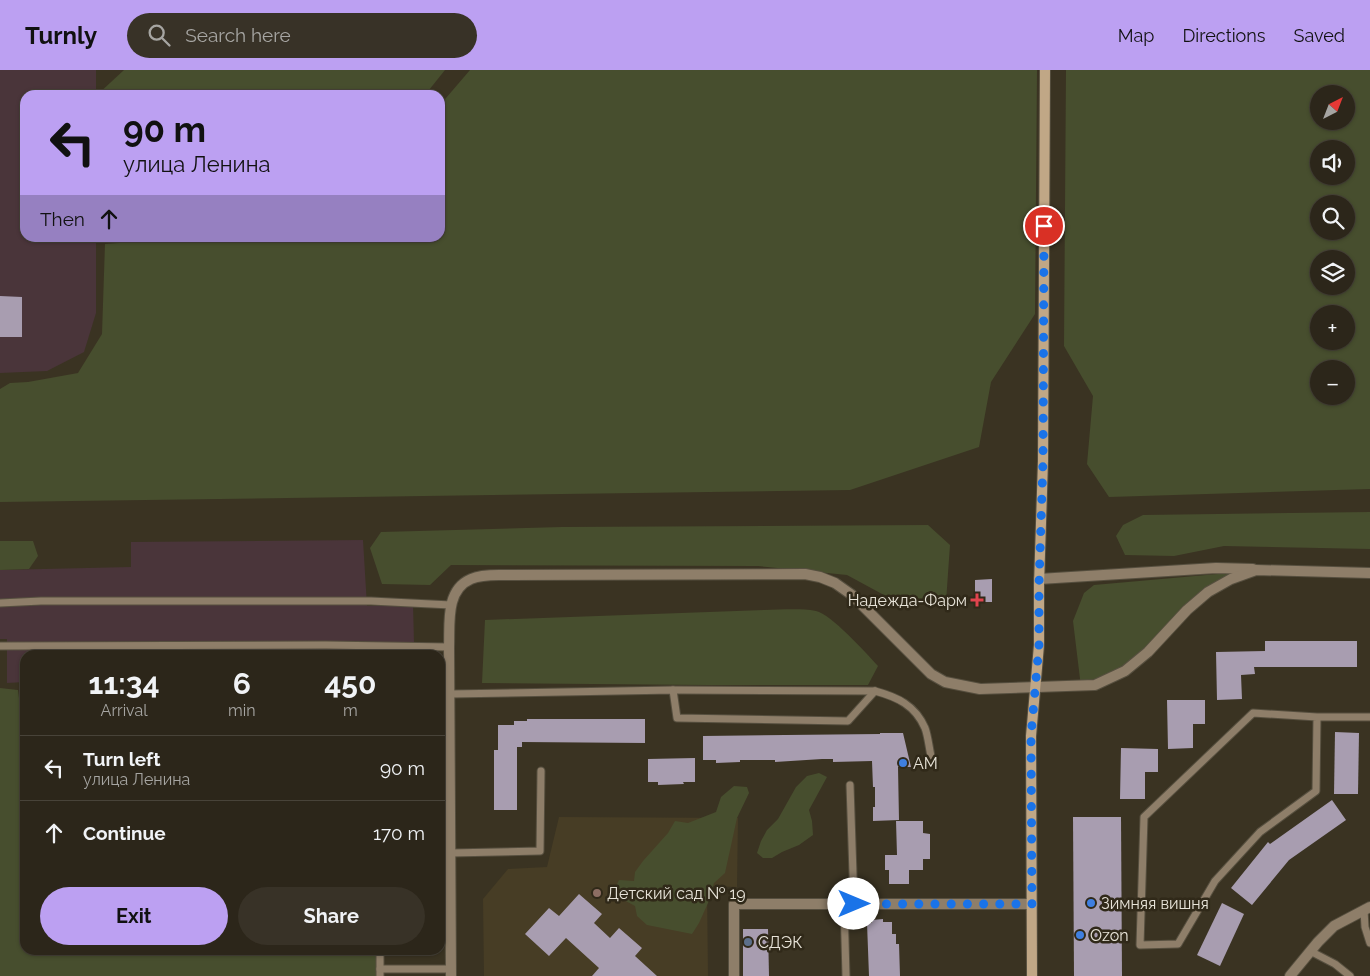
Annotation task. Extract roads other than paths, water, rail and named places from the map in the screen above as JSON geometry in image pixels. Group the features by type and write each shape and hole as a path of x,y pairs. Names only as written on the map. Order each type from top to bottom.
{"main road":[{"path":"1032,976 1031,736 1039,645 1043,461 1045,70"}],"street":[{"path":"1039,582 1216,568 1370,573"},
{"path":"451,973 450,854 445,756 450,694 451,605 455,594 462,585 472,579 499,575 806,574 820,577 835,583 852,595 931,674 946,682 980,689 1095,685 1125,671 1148,652 1187,610 1208,592 1231,579 1256,570"},
{"path":"734,976 734,904 1032,904"},
{"path":"1290,976 1310,951 1334,926 1367,908"}],"lane":[{"path":"0,603 41,601 371,601 451,605"},
{"path":"0,646 326,645 450,647"},
{"path":"450,694 673,690 875,691 892,696 909,705 926,729 931,756"},
{"path":"673,690 677,718 848,721 875,691"},
{"path":"1317,717 1316,791 1260,832 1215,881 1178,944 1140,945 1144,817 1253,713 1370,718"},
{"path":"450,854 540,851 541,771"},
{"path":"846,976 850,785"},
{"path":"1367,908 1365,927 1370,943"},
{"path":"1310,951 1335,964 1350,976"},
{"path":"380,955 380,973 451,973"}],"place":[{"name":"Надежда-Фарм","path":"977,600"},
{"name":"АМ","path":"903,763"},
{"name":"Детский сад № 19","path":"597,893"},
{"name":"Зимняя вишня","path":"1091,903"},
{"name":"Ozon","path":"1080,935"},
{"name":"СДЭК","path":"748,942"}]}
